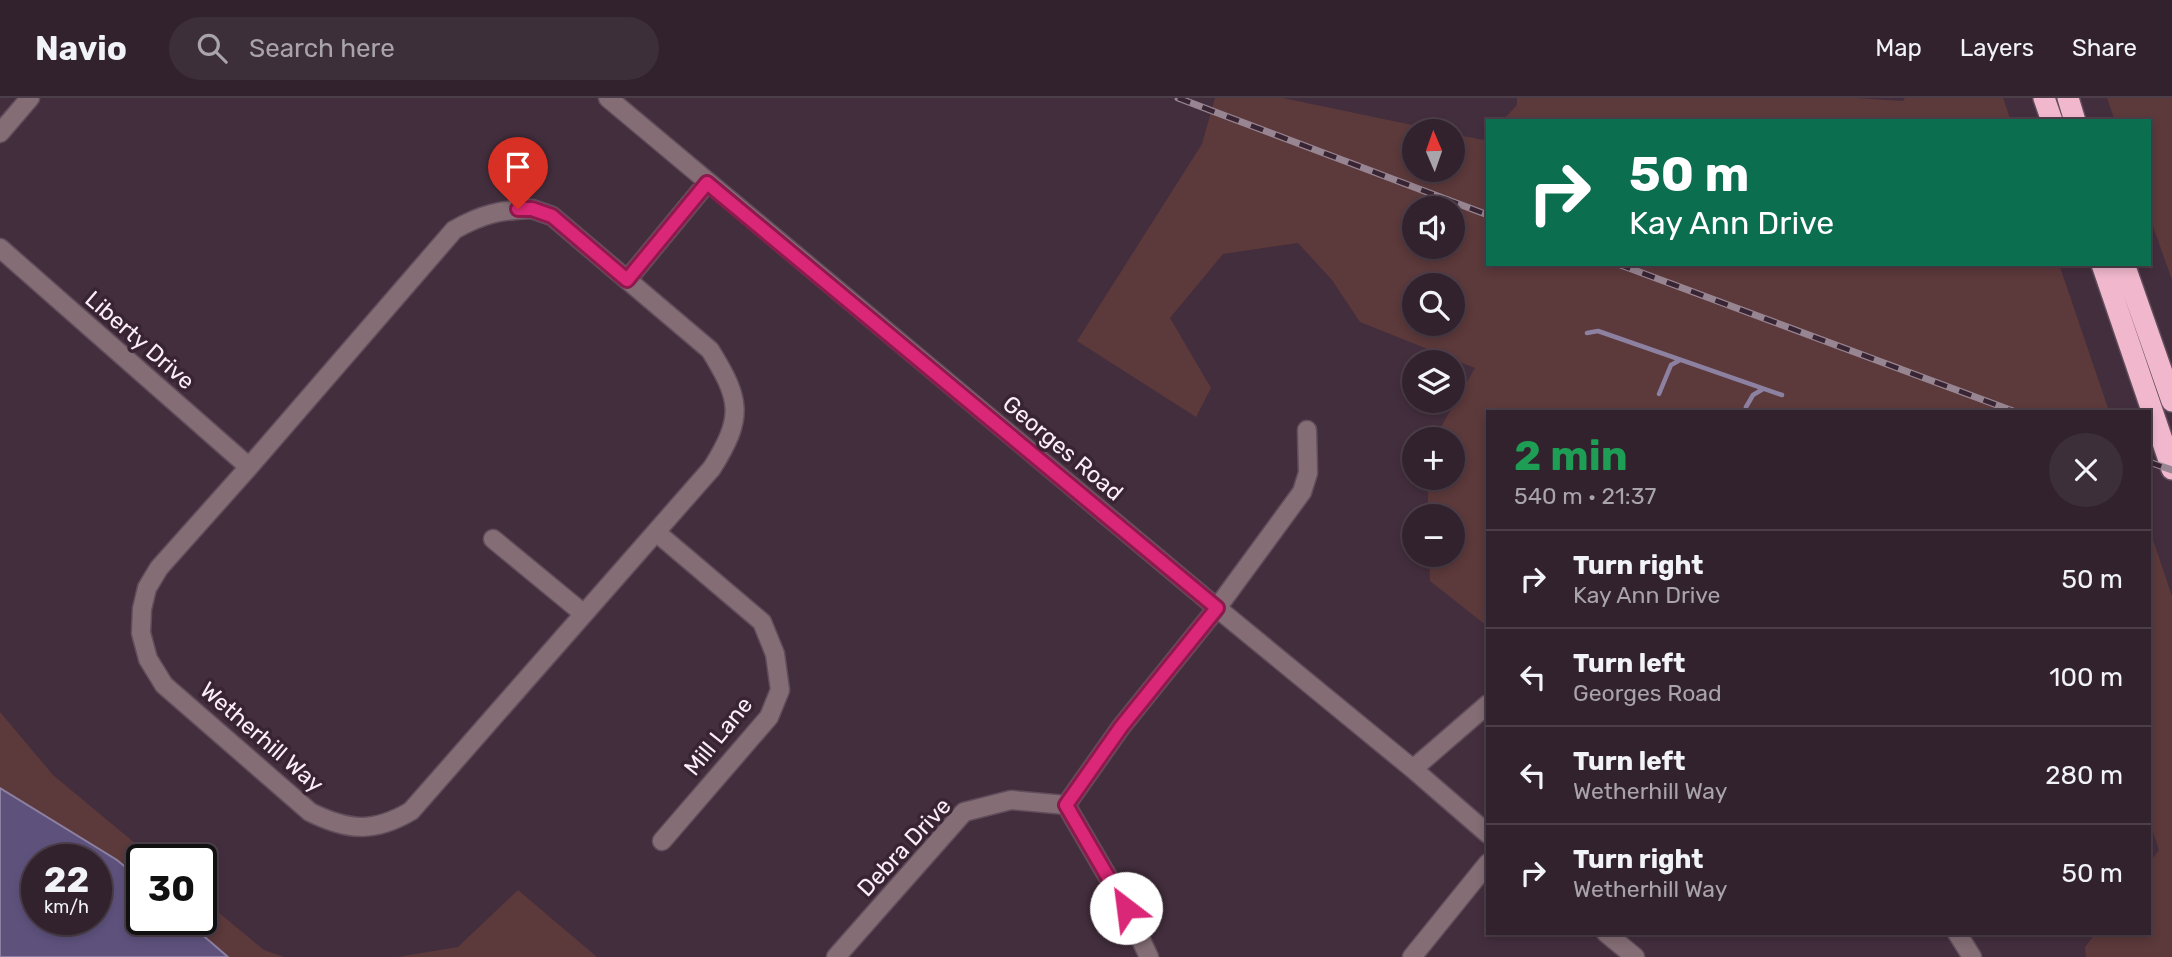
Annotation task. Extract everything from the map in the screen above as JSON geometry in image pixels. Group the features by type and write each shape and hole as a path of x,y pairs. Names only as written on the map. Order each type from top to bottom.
{"highway":[{"path":"2044,98 2051,119"},
{"path":"2068,98 2074,119"},
{"path":"2103,266 2162,405"},
{"path":"2125,266 2162,405 2172,469"}],"street":[{"path":"0,133 30,98"},
{"name":"Georges Road","path":"608,98 1486,832"},
{"path":"627,280 707,183"},
{"name":"Wetherhill Way","path":"532,209 552,216 627,280 710,350 726,377 734,400 734,420 729,440 712,468 411,811 390,823 366,827 330,822 310,812 164,685 148,659 141,633 142,609 147,588 159,568 454,230 477,217 503,210 532,209"},
{"name":"Liberty Drive","path":"0,248 249,467"},
{"path":"1149,957 1126,908 1066,805 1121,727 1217,608 1302,492 1308,473 1307,430"},
{"name":"Mill Lane","path":"656,531 762,622 775,654 780,690 769,717 662,841"},
{"path":"493,539 584,614"},
{"path":"1413,769 1486,706"},
{"name":"Debra Drive","path":"836,957 964,812 1012,800 1066,805"},
{"path":"1412,957 1486,865"},
{"path":"1608,935 1635,957"},
{"path":"1958,935 1972,957"}],"shaded area":[{"path":"1215,98 1283,98 1402,123 1402,182 1465,182 1465,136 1483,140 1486,137 1486,266 2060,266 2109,410 1486,410 1486,625 1430,581 1429,567 1465,567 1465,504 1428,504 1428,490 1465,490 1465,427 1441,427 1449,413 1465,413 1465,385 1475,368 1465,364 1465,350 1430,350 1360,322 1332,280 1298,243 1223,254 1170,318 1211,388 1196,417 1077,341 1202,144"},
{"path":"1517,98 1857,98 1903,101 1905,98 2003,98 2010,119 1504,119 1517,105"},
{"path":"2107,98 2172,98 2172,280 2151,221 2151,119 2114,119"},
{"path":"2151,534 2172,596 2172,957 2086,957 2085,947 2094,935 2151,935 2151,860 2159,850 2151,826"},
{"path":"0,712 53,775 136,844 126,844 126,868 112,857 112,844 91,844 0,788"},
{"path":"0,788 91,844 21,844 21,935 112,935 112,857 126,868 126,935 203,935 228,957 0,957"},
{"path":"518,890 597,957 397,957 458,947"},
{"path":"217,911 264,950 284,957 228,957 203,935 217,935"}],"waterway":[{"path":"1587,333 1598,331 1782,395"},
{"path":"1659,394 1671,365 1680,360"},
{"path":"1746,407 1753,395 1763,389"}],"railway":[{"path":"1178,98 1486,214"},
{"path":"1623,266 2010,410"},
{"path":"2151,463 2172,470"}],"route":[{"path":"518,209 532,209 552,216 627,280 707,183 1217,608 1121,727 1066,805 1126,908"}]}
